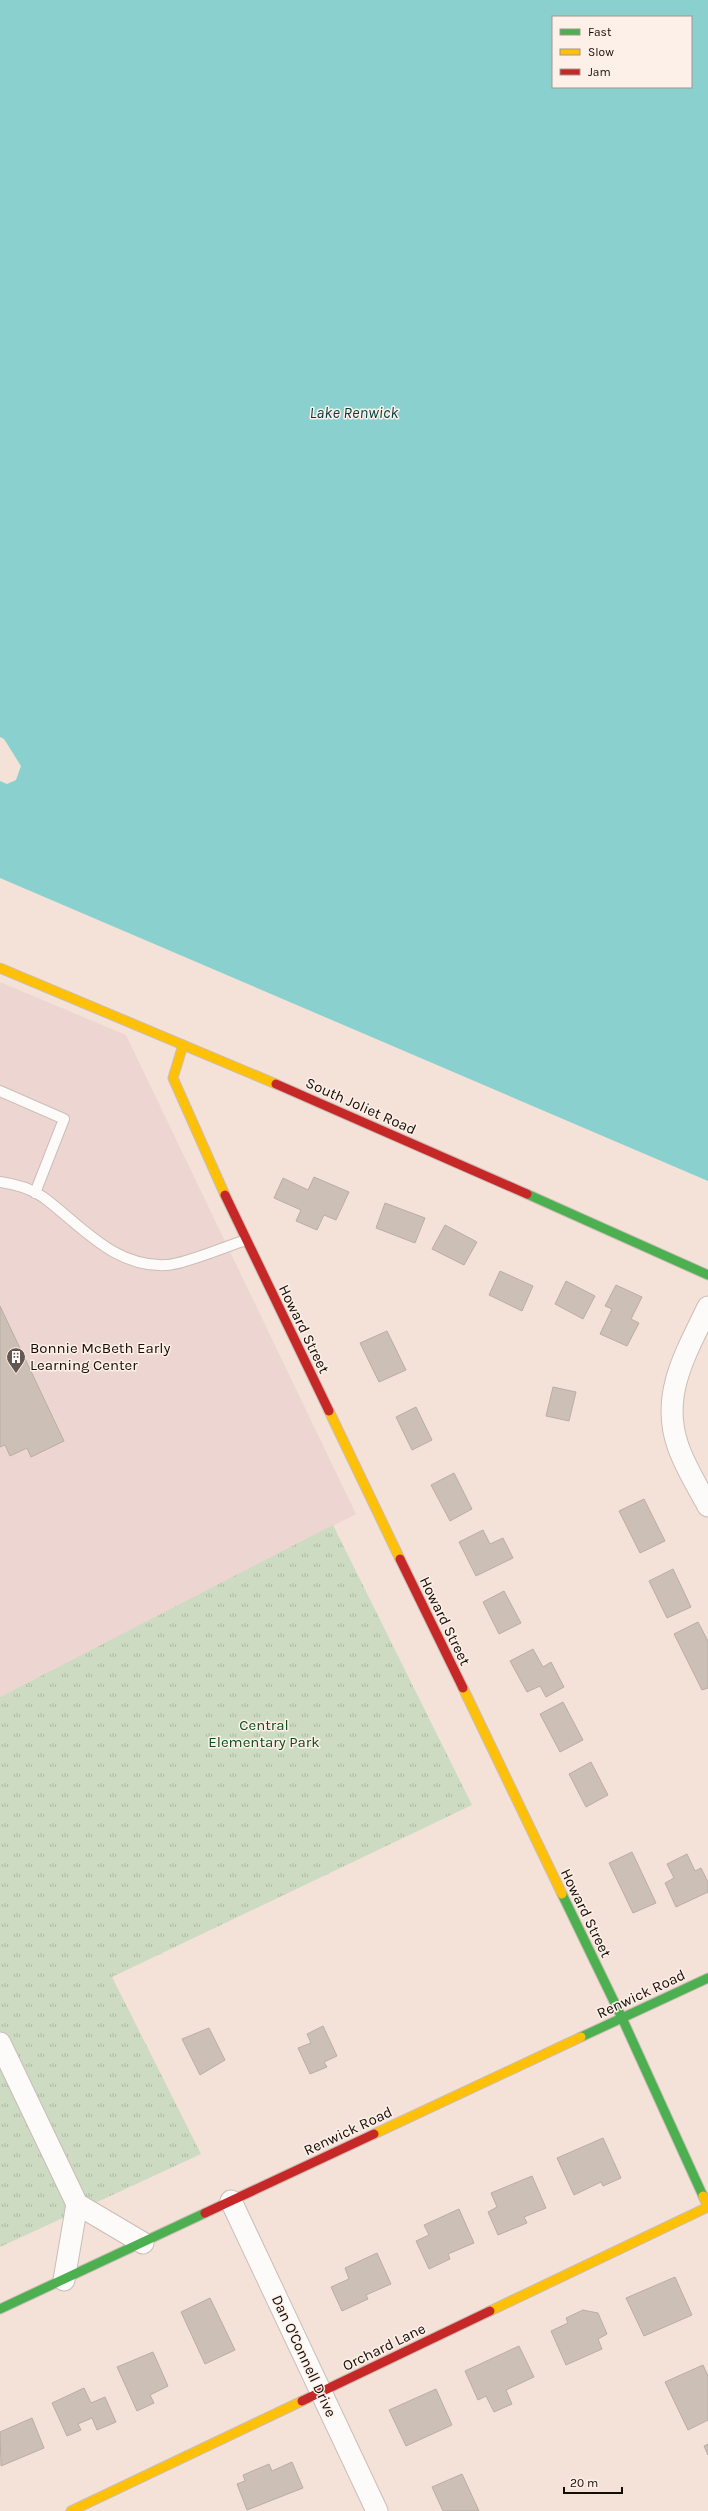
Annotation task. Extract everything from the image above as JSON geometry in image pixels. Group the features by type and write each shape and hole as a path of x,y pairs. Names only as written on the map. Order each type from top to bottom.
{"street":[{"name":"South Joliet Road","path":"0,968 325,1104 708,1275"},
{"name":"Howard Street","path":"184,1045 173,1078 183,1104 246,1240 622,2018 708,2207"},
{"path":"708,1307 675,1384 670,1408 678,1446 708,1506"},
{"name":"Renwick Road","path":"0,2309 708,1978"},
{"path":"0,2043 77,2204 143,2243"},
{"name":"Dan O'Connell Drive","path":"231,2201 378,2511"},
{"path":"64,2280 77,2204"},
{"name":"Orchard Lane","path":"71,2511 708,2207"}],"lane":[{"path":"0,1091 64,1119 35,1193"},
{"path":"0,1182 24,1187 35,1193 81,1230 126,1259 144,1265 169,1265 246,1240"}],"shaded area":[{"path":"0,982 126,1035 356,1514 0,1697"}],"green space":[{"name":"Central Elementary Park","path":"333,1525 472,1805 112,1977 201,2154 0,2247 0,1697"}],"water":[{"name":"Lake Renwick","path":"0,0 708,0 708,1181 0,878 0,781 7,784 16,780 21,766 4,739 0,737"}],"building":[{"path":"314,1177 349,1192 336,1220 324,1215 317,1230 296,1221 301,1210 274,1198 283,1178 308,1190"},
{"path":"385,1203 425,1218 415,1243 376,1228"},
{"path":"445,1225 477,1242 464,1265 432,1249"},
{"path":"500,1271 533,1286 522,1311 489,1295"},
{"path":"566,1281 595,1296 583,1319 555,1304"},
{"path":"616,1285 642,1297 631,1319 639,1323 627,1346 600,1334 612,1309 605,1306"},
{"name":"Bonnie McBeth Early Learning Center","path":"0,1306 64,1441 31,1457 27,1448 10,1456 5,1445 0,1447"},
{"path":"387,1331 406,1370 379,1382 360,1343"},
{"path":"553,1387 576,1392 569,1421 546,1416"},
{"path":"416,1407 432,1440 412,1450 396,1417"},
{"path":"454,1473 472,1509 450,1521 431,1485"},
{"path":"644,1499 665,1541 640,1553 619,1511"},
{"path":"483,1530 490,1544 503,1538 513,1558 476,1576 459,1542"},
{"path":"673,1569 691,1607 667,1618 649,1581"},
{"path":"504,1591 521,1623 499,1634 483,1602"},
{"path":"698,1622 708,1641 708,1688 702,1690 674,1634"},
{"path":"533,1649 543,1667 551,1662 564,1687 546,1697 540,1686 527,1692 510,1661"},
{"path":"563,1702 583,1740 560,1752 540,1714"},
{"path":"591,1762 608,1795 586,1807 569,1774"},
{"path":"632,1852 656,1903 633,1913 609,1863"},
{"path":"687,1854 695,1871 701,1868 708,1882 708,1892 676,1907 665,1883 674,1878 667,1864"},
{"path":"323,2026 337,2056 324,2062 327,2067 310,2074 298,2048 311,2043 307,2034"},
{"path":"209,2028 225,2060 200,2075 182,2039"},
{"path":"603,2138 621,2178 603,2186 601,2182 574,2195 557,2158"},
{"path":"532,2176 546,2208 524,2217 527,2223 498,2235 488,2212 497,2207 491,2193"},
{"path":"459,2209 474,2243 448,2254 450,2259 429,2269 416,2241 429,2235 424,2225"},
{"path":"377,2253 391,2284 366,2295 368,2299 342,2311 331,2287 349,2279 345,2268"},
{"path":"675,2277 692,2315 644,2336 626,2298"},
{"path":"210,2298 235,2350 205,2364 181,2312"},
{"path":"583,2310 598,2313 607,2334 598,2339 602,2349 566,2365 551,2331 568,2323 566,2318"},
{"path":"519,2346 534,2377 506,2390 512,2404 494,2412 486,2396 478,2400 465,2371"},
{"path":"153,2352 168,2386 150,2395 154,2403 137,2411 117,2367"},
{"path":"703,2365 708,2376 708,2420 688,2430 665,2382"},
{"path":"84,2388 91,2403 105,2397 116,2422 97,2430 92,2418 78,2424 81,2430 67,2436 52,2403"},
{"path":"436,2389 452,2425 406,2446 389,2410"},
{"path":"32,2418 44,2448 1,2466 0,2432"},
{"path":"708,2444 708,2455 704,2446"},
{"path":"292,2462 303,2488 247,2510 237,2484 245,2481 243,2475 269,2464 272,2471"},
{"path":"462,2474 479,2511 443,2511 432,2487"}],"traffic: fast":[{"path":"527,1194 708,1275"},
{"path":"562,1894 622,2018 703,2196"},
{"path":"581,2037 708,1978"},
{"path":"0,2309 205,2213"}],"traffic: slow":[{"path":"0,968 276,1084"},
{"path":"183,1045 173,1078 225,1195"},
{"path":"329,1411 400,1559"},
{"path":"463,1688 562,1894"},
{"path":"374,2134 581,2037"},
{"path":"490,2311 708,2207 703,2196"},
{"path":"71,2511 302,2401"}],"traffic: jam":[{"path":"276,1084 527,1194"},
{"path":"225,1195 329,1411"},
{"path":"400,1559 463,1688"},
{"path":"205,2213 374,2134"},
{"path":"302,2401 490,2311"}],"place":[{"name":"Bonnie McBeth Early Learning Center","path":"16,1374"}]}
